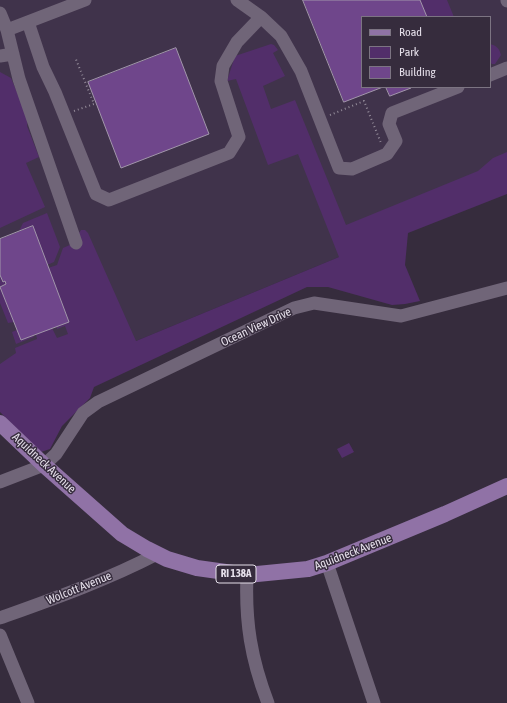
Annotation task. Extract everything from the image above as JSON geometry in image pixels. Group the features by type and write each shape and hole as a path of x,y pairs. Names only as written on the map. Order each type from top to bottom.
{"main road":[{"name":"Aquidneck Avenue","path":"0,423 44,465 122,534 167,559 197,568 247,575 308,569 327,563 445,514 507,486"}],"street":[{"path":"7,30 85,0"},
{"path":"237,0 261,17 281,36 300,70 339,168 352,169 388,154 396,141 389,124 392,113 455,88"},
{"path":"0,13 7,30 6,55 19,78 76,243"},
{"path":"28,22 43,67 64,114 96,194 110,200 229,153 239,137 221,81 223,66 237,42 261,17"},
{"path":"491,74 507,68"},
{"name":"Ocean View Drive","path":"44,465 56,454 83,413 98,402 294,308 314,303 401,316 507,288"},
{"path":"0,482 44,465"},
{"name":"Wolcott Avenue","path":"0,618 77,589 157,554"},
{"path":"327,563 374,703"},
{"path":"247,575 246,603 248,627 258,672 268,703"},
{"path":"0,635 28,703"}],"path":[{"path":"64,114 94,104 75,57"},
{"path":"320,119 364,101 385,155"}],"shaded area":[{"path":"0,0 507,0 507,167 339,257 136,341 0,402"}],"green space":[{"path":"420,0 447,0 454,16 427,16"},
{"path":"271,44 278,50 273,53 285,76 263,86 271,109 295,100 346,225 478,171 493,158 507,152 507,194 408,233 405,265 420,301 392,305 328,287 307,287 94,387 90,398 62,426 50,449 41,452 0,412 0,364 16,353 15,348 37,339 36,334 52,328 57,338 68,334 65,326 57,329 56,326 69,321 48,268 57,265 63,248 72,244 81,230 85,230 88,233 136,341 339,257 298,154 268,165 236,79 227,81 235,56"},
{"path":"491,44 497,48 501,55 495,64 492,64"},
{"path":"0,72 11,78 28,118 27,126 39,157 26,163 45,207 0,228"},
{"path":"47,213 60,247 54,262 47,265 33,226 19,231 23,223"},
{"path":"0,275 2,282 5,281 6,284 0,287"},
{"path":"0,287 14,322 8,323 0,303"},
{"path":"17,330 21,340 33,335 34,337 16,344 12,332"},
{"path":"349,443 354,452 342,458 337,449"}],"building":[{"path":"303,0 420,0 427,16 361,16 361,88 380,88 344,102"},
{"path":"176,48 209,134 121,168 88,82"},
{"path":"386,88 411,88 390,96"},
{"path":"33,226 69,322 21,340 0,287 6,284 5,281 3,282 0,275 0,239"}]}
